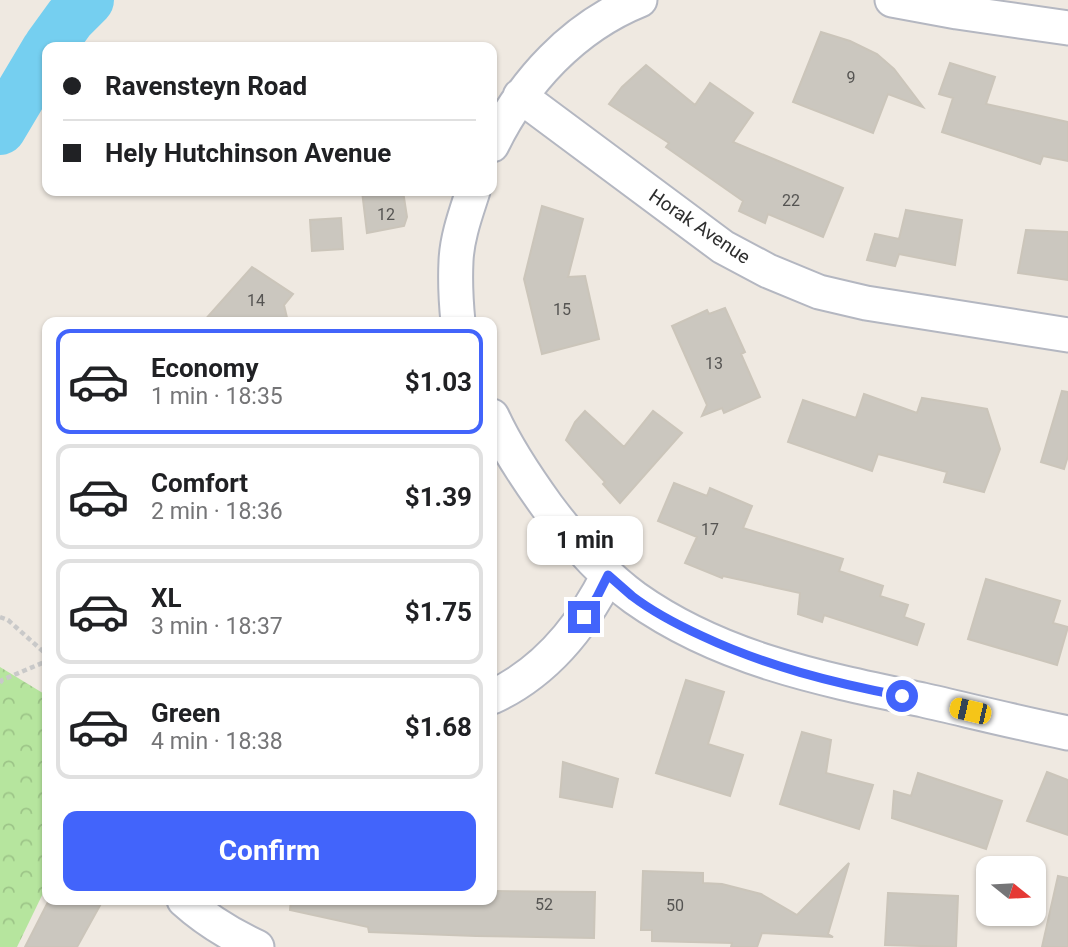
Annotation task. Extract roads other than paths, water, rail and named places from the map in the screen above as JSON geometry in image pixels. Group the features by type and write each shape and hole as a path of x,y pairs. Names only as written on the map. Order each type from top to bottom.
{"street":[{"path":"497,135 520,96 572,40 602,19 640,0"},
{"path":"892,0 1068,28"},
{"name":"Horak Avenue","path":"520,96 723,247 768,271 820,292 866,303 1068,335"},
{"path":"458,317 456,258 460,232 471,196"},
{"path":"497,427 526,477 560,523 608,575 664,617 726,647 796,672 1068,733"},
{"path":"497,695 530,676 551,657 584,617 608,575"},
{"path":"191,905 239,939 257,947"}],"waterway":[{"path":"53,42 70,18 88,0"},
{"path":"0,129 42,58"}]}
